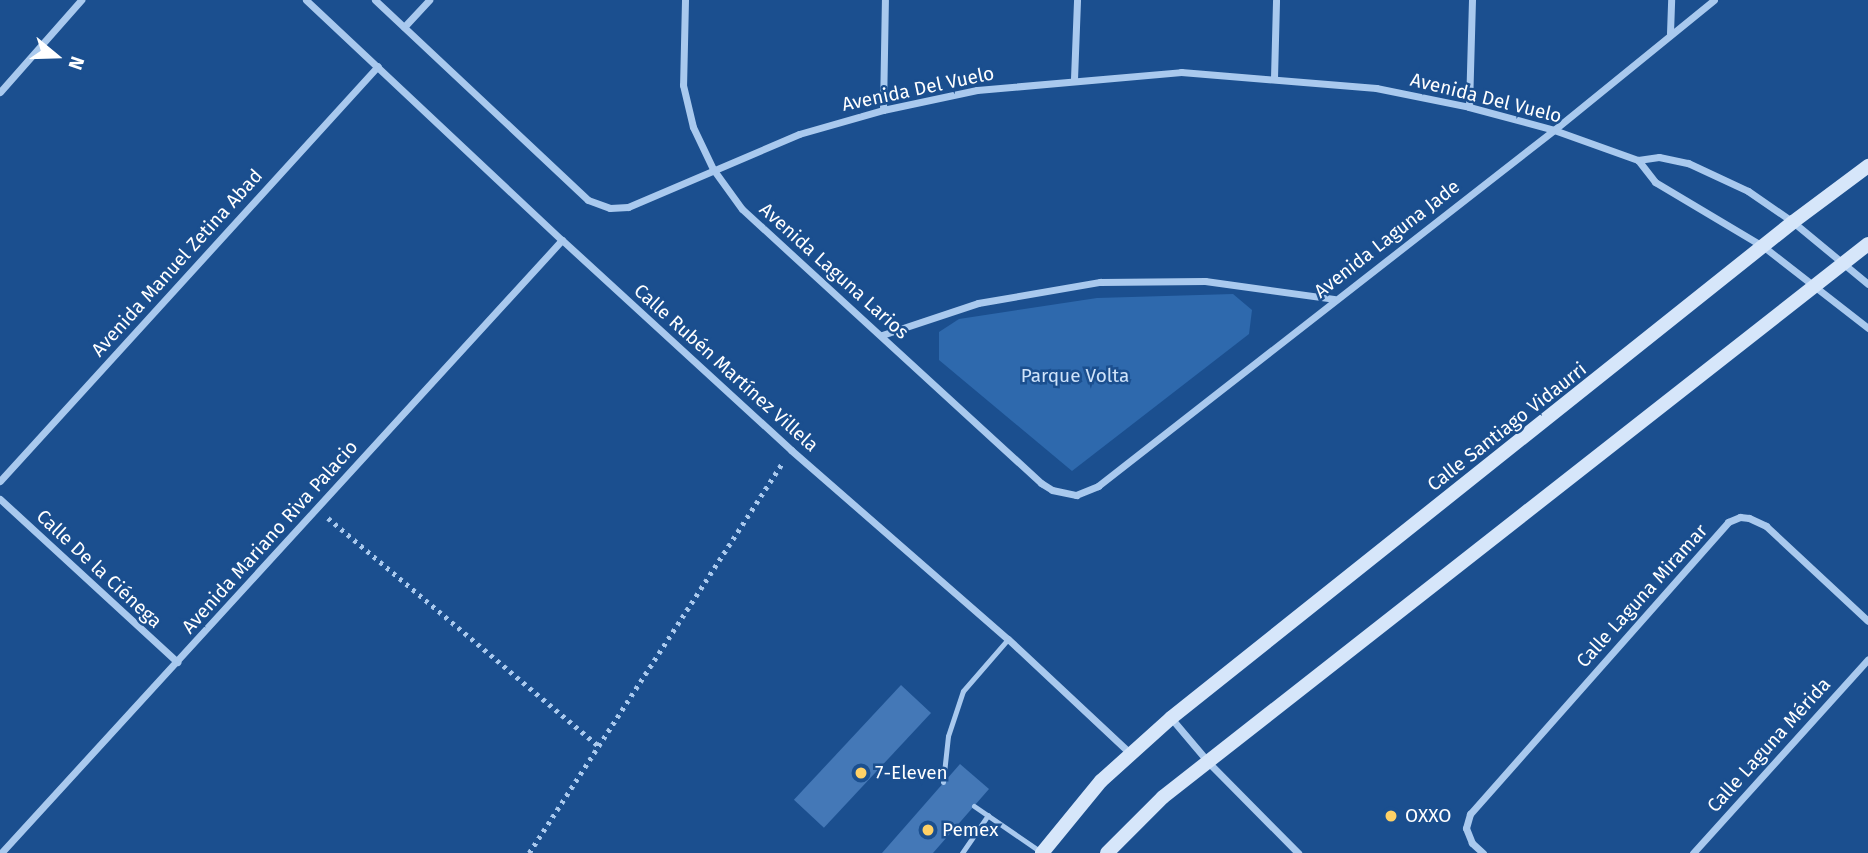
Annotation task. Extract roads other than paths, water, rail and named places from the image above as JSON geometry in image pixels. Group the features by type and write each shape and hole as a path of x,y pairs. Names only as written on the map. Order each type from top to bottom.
{"main road":[{"name":"Calle Santiago Vidaurri","path":"1042,853 1101,781 1171,718 1793,222 1868,166"},
{"path":"1107,853 1163,797 1868,244"}],"street":[{"path":"0,92 81,0"},
{"name":"Calle Rubén Martínez Villela","path":"306,0 791,450 1008,639 1130,753"},
{"name":"Avenida Del Vuelo","path":"375,0 589,200 610,208 628,207 799,134 883,110 977,90 1074,79 1181,72 1376,89 1469,107 1554,130 1637,160 1659,158 1688,163 1748,191 1793,222 1868,284"},
{"path":"404,27 429,0"},
{"name":"Avenida Laguna Larios","path":"685,0 683,85 693,127 713,169 742,209 1041,483 1052,490 1076,495"},
{"path":"883,110 885,0"},
{"path":"1074,79 1077,0"},
{"path":"1274,78 1276,0"},
{"path":"1469,107 1472,0"},
{"path":"1670,33 1671,0"},
{"name":"Avenida Laguna Jade","path":"1076,495 1098,486 1334,299 1554,130 1670,33 1714,0"},
{"name":"Avenida Manuel Zetina Abad","path":"0,481 378,66"},
{"name":"Avenida Del Vuelo","path":"1637,160 1655,182 1764,247 1868,328"},
{"name":"Avenida Mariano Riva Palacio","path":"1,853 562,240"},
{"path":"882,335 978,303 1100,282 1205,281 1334,299"},
{"name":"Calle De la Ciénega","path":"0,499 177,662"},
{"name":"Calle Laguna Miramar","path":"1483,853 1472,843 1466,828 1470,814 1734,519 1749,518 1766,526 1868,621"},
{"name":"Calle Laguna Mérida","path":"1693,853 1868,659"},
{"path":"1171,718 1209,763 1298,853"}],"lane":[{"path":"943,782 947,736 963,691 1008,639"},
{"path":"974,806 1042,853"},
{"path":"962,853 988,815"}],"place":[{"name":"7-Eleven","path":"861,773"},
{"name":"OXXO","path":"1391,816"},
{"name":"Pemex","path":"928,830"}],"park label":[{"name":"Parque Volta","path":"1075,376"}]}
